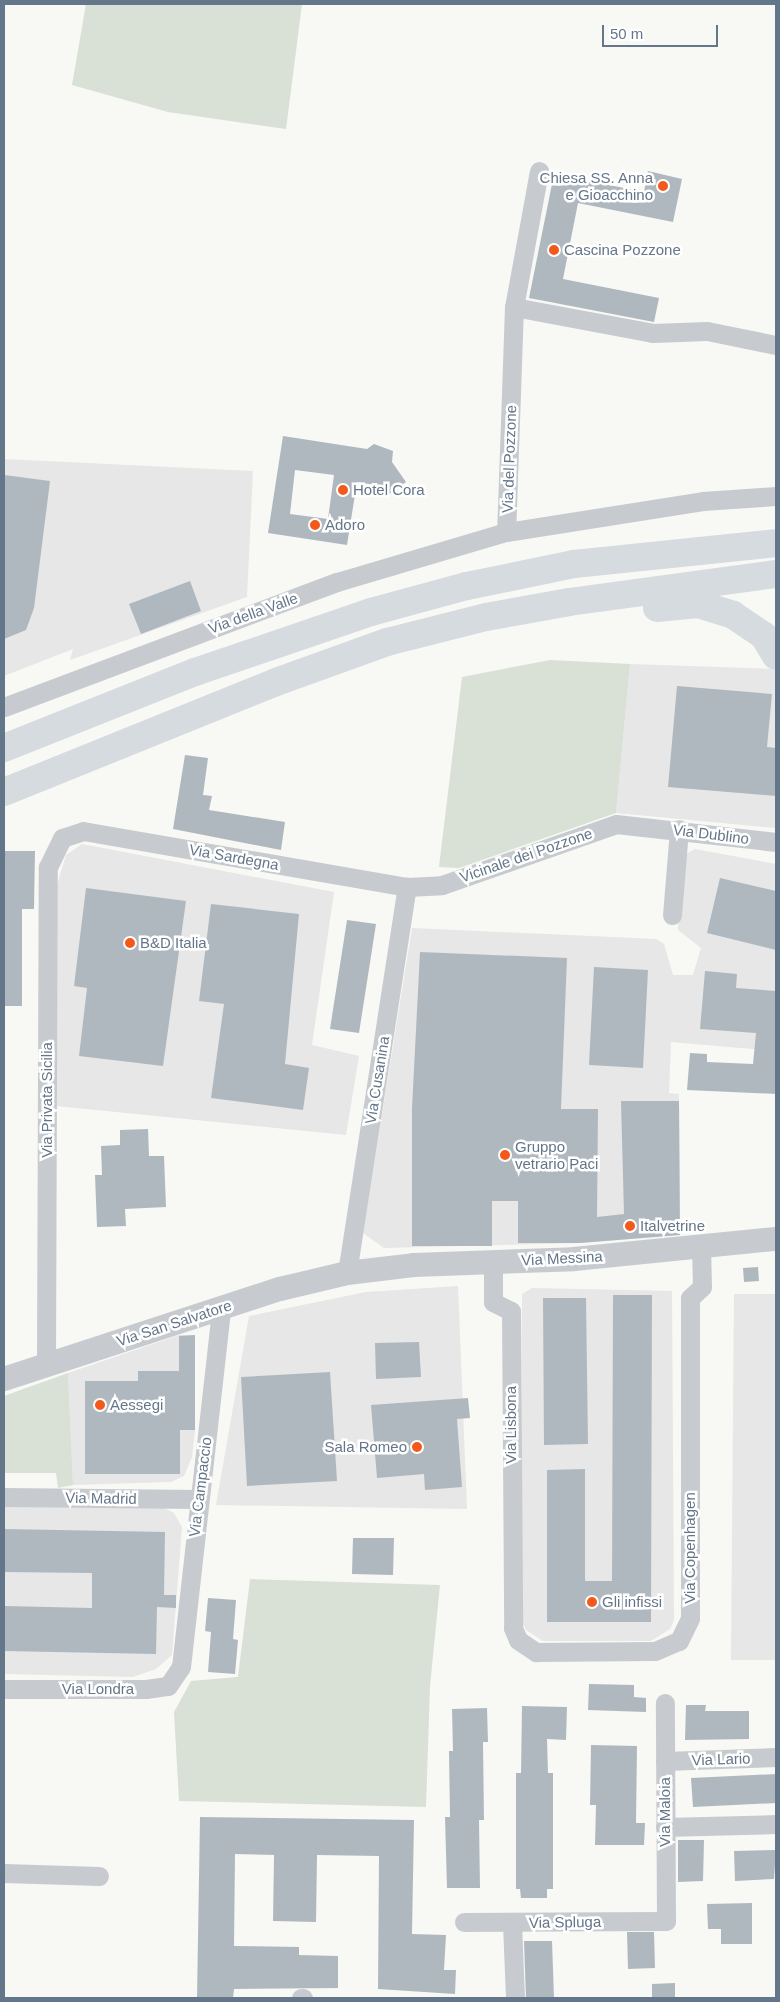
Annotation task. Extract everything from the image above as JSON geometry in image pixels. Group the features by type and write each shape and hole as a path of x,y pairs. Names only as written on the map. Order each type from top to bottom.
{"highway":[{"path":"4,748 195,672 371,612 468,586 574,564 776,543"},
{"path":"4,792 276,682 387,642 486,617 569,602 776,574"},
{"path":"569,602 593,614 698,604 733,615 764,636 776,656"}],"street":[{"name":"Via del Pozzone","path":"539,171 514,307 506,532 703,501 776,496"},
{"path":"514,307 653,333 707,331 776,345"},
{"name":"Via della Valle","path":"4,707 337,582 506,532"},
{"name":"Vicinale dei Pozzone","path":"407,887 442,885 616,824 646,825"},
{"name":"Via Dublino","path":"646,825 776,842"},
{"path":"672,915 679,829"},
{"name":"Via Sardegna","path":"62,838 83,831 407,887"},
{"name":"Via Privata Sicilia","path":"46,1365 48,867 62,838"},
{"name":"Via Cusanina","path":"347,1273 407,887"},
{"name":"Via Messina","path":"347,1273 414,1265 574,1259 776,1239"},
{"name":"Via Copenhagen","path":"512,1598 513,1628 518,1640 536,1652 654,1651 679,1641 687,1630 690,1618 690,1298 702,1287 701,1247"},
{"name":"Via Lisbona","path":"493,1262 493,1302 511,1311 512,1598"},
{"name":"Via San Salvatore","path":"4,1379 221,1308 347,1273"},
{"name":"Via Campaccio","path":"181,1667 198,1499 221,1308"},
{"name":"Via Madrid","path":"4,1497 198,1499"},
{"name":"Via Londra","path":"4,1689 146,1689 168,1686 181,1667"},
{"name":"Via Maloia","path":"665,1703 666,1921"},
{"name":"Via Lario","path":"665,1761 776,1757"},
{"path":"665,1827 776,1824"},
{"path":"4,1873 99,1876"},
{"name":"Via Spluga","path":"464,1922 666,1921"},
{"path":"512,1923 515,1998"}],"shaded area":[{"path":"86,4 302,4 286,129 168,112 72,85"},
{"path":"4,459 253,471 247,597 70,660 73,649 4,676"},
{"path":"550,660 630,664 616,813 459,868 439,867 462,677"},
{"path":"630,664 776,669 776,828 616,813"},
{"path":"82,844 334,892 312,1045 359,1056 346,1135 56,1106 56,888 66,855"},
{"path":"695,849 776,864 776,1051 671,1042 669,1093 679,1094 680,1235 580,1243 384,1248 363,1233 412,928 656,939 664,944 673,975 693,975 701,948 678,930 681,863 686,854"},
{"path":"458,1286 467,1509 216,1505 249,1316 366,1292"},
{"path":"532,1288 672,1291 674,1620 670,1629 651,1641 543,1641 526,1630 521,1620 522,1294"},
{"path":"734,1294 776,1294 776,1660 731,1660"},
{"path":"179,1335 195,1335 195,1430 192,1457 184,1476 171,1482 73,1485 68,1373"},
{"path":"68,1373 73,1485 58,1488 56,1473 4,1473 4,1396"},
{"path":"4,1506 164,1508 174,1513 182,1527 172,1655 156,1669 133,1677 4,1674"},
{"path":"250,1579 440,1585 430,1686 426,1807 179,1801 174,1712 191,1681 238,1677"}],"building":[{"name":"Cascina Pozzone","path":"648,171 682,179 673,222 578,203 563,279 659,298 654,322 529,298 554,174 644,192"},
{"name":"Hotel Cora","path":"283,436 367,449 374,444 393,451 392,462 406,482 388,495 375,485 357,482 347,545 268,533","holes":["295,470 334,475 328,519 290,514"]},
{"path":"4,475 50,481 34,608 26,630 4,639"},
{"path":"190,581 201,611 141,634 129,604"},
{"path":"677,686 772,694 767,747 776,748 776,796 668,787"},
{"path":"185,755 208,758 203,795 212,796 209,810 285,822 281,850 173,829"},
{"path":"4,851 35,851 34,909 22,909 22,1006 4,1006"},
{"path":"720,878 776,891 776,950 707,933"},
{"name":"B&D Italia","path":"86,888 186,901 163,1066 79,1056 87,988 74,986"},
{"path":"211,904 299,914 285,1064 309,1068 303,1110 211,1098 224,1004 199,1001"},
{"path":"347,920 376,924 359,1033 330,1029"},
{"path":"420,952 567,958 561,1109 598,1109 597,1217 624,1214 621,1101 679,1101 680,1235 580,1243 518,1243 518,1201 492,1201 492,1246 412,1246 412,1108"},
{"path":"594,967 648,970 643,1068 589,1065"},
{"path":"705,971 737,974 736,988 776,991 776,1094 687,1090 690,1053 707,1054 707,1062 753,1064 756,1033 700,1029"},
{"path":"148,1129 149,1156 164,1156 166,1207 125,1209 126,1226 97,1227 95,1175 102,1175 101,1146 120,1145 120,1130"},
{"path":"758,1267 759,1281 744,1282 743,1268"},
{"path":"613,1295 652,1295 651,1622 547,1622 547,1470 585,1469 585,1581 612,1581"},
{"path":"543,1298 586,1298 588,1444 544,1445"},
{"path":"195,1335 195,1430 180,1430 180,1474 85,1474 85,1381 138,1381 138,1371 179,1371 179,1336"},
{"path":"419,1342 421,1377 376,1379 375,1343"},
{"path":"330,1372 337,1481 247,1486 241,1377"},
{"name":"Sala Romeo","path":"468,1398 470,1418 457,1419 462,1487 425,1490 424,1474 377,1478 371,1405"},
{"path":"4,1529 165,1532 164,1595 176,1595 176,1608 157,1607 156,1654 4,1651 4,1606 92,1608 92,1573 4,1572"},
{"path":"353,1538 394,1538 393,1575 352,1574"},
{"path":"208,1598 236,1600 233,1639 238,1640 235,1674 208,1672 211,1632 205,1631"},
{"path":"589,1684 634,1685 634,1697 646,1698 646,1712 588,1710"},
{"path":"686,1705 706,1705 705,1711 749,1711 749,1739 685,1740"},
{"path":"522,1706 567,1707 566,1740 547,1739 548,1773 553,1773 553,1889 547,1889 547,1898 521,1898 520,1889 516,1889 516,1773 521,1773"},
{"path":"487,1708 488,1742 483,1742 484,1820 479,1820 480,1888 447,1888 445,1817 450,1817 449,1751 453,1751 452,1709"},
{"path":"591,1745 637,1746 636,1823 645,1823 644,1845 595,1845 596,1805 590,1805"},
{"path":"776,1774 776,1803 693,1807 691,1778"},
{"path":"200,1817 414,1820 412,1934 446,1935 444,1970 456,1970 455,1994 378,1989 379,1856 317,1855 316,1922 273,1921 274,1855 235,1854 234,1946 299,1947 299,1955 338,1956 338,1988 234,1989 233,1998 197,1998"},
{"path":"678,1840 704,1840 703,1881 678,1882"},
{"path":"776,1850 774,1879 735,1881 734,1851"},
{"path":"752,1903 752,1944 721,1944 721,1929 708,1929 707,1904"},
{"path":"627,1932 654,1932 655,1968 628,1969"},
{"path":"524,1941 552,1941 554,1998 526,1998"},
{"path":"675,1983 675,1998 652,1998 652,1984"}],"place":[{"name":"Chiesa SS. Anna e Gioacchino","path":"663,186"},
{"name":"Cascina Pozzone","path":"554,250"},
{"name":"Hotel Cora","path":"343,490"},
{"name":"Adoro","path":"315,525"},
{"name":"B&D Italia","path":"130,943"},
{"name":"Gruppo vetrario Paci","path":"505,1155"},
{"name":"Italvetrine","path":"630,1226"},
{"name":"Aessegi","path":"100,1405"},
{"name":"Sala Romeo","path":"417,1447"},
{"name":"Gli infissi","path":"592,1602"}]}
